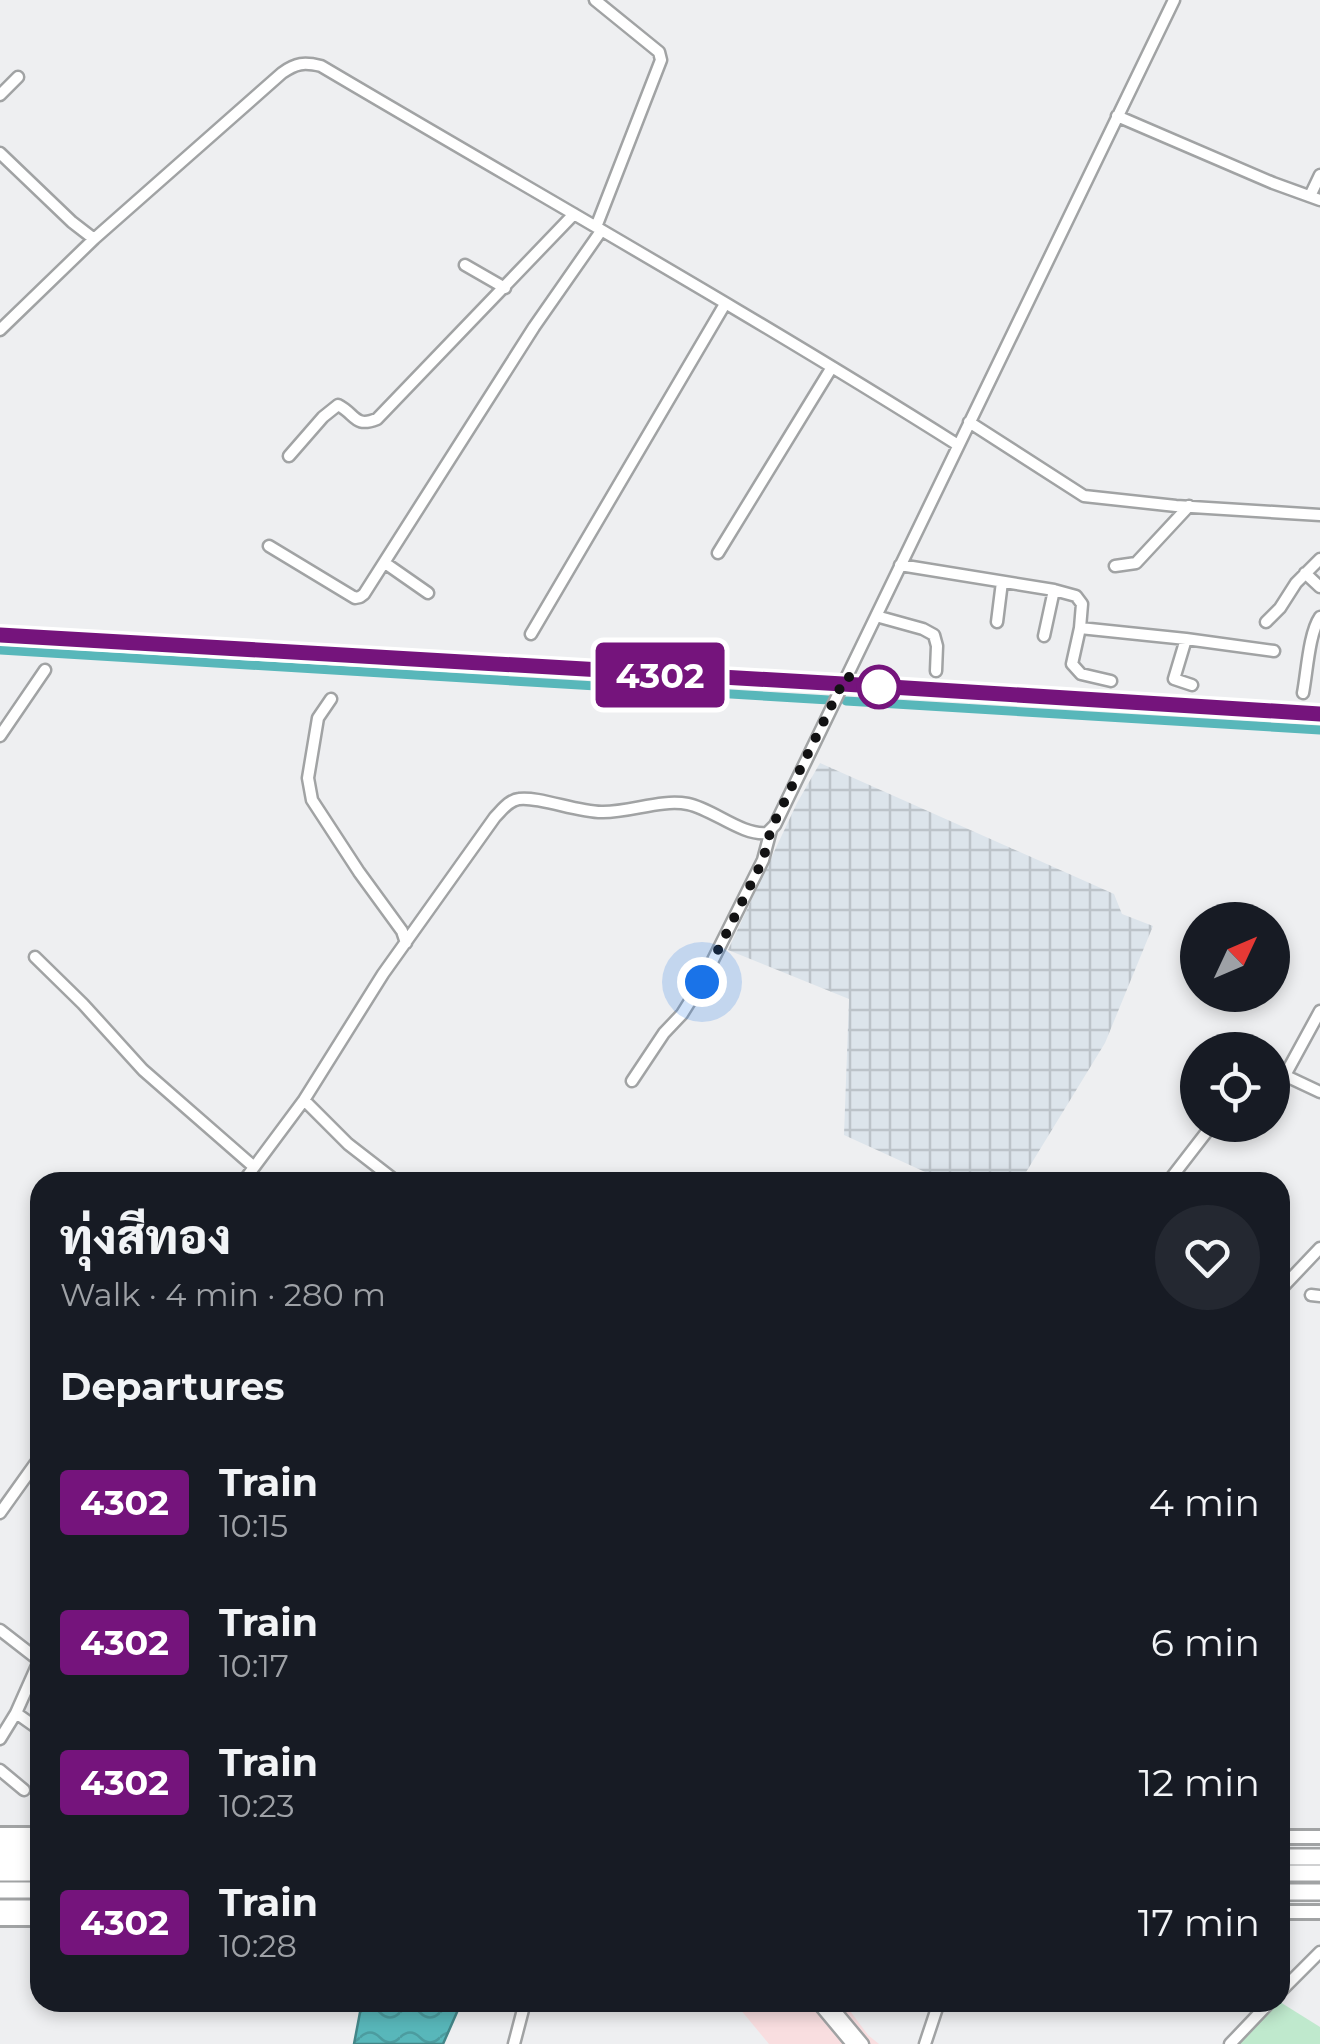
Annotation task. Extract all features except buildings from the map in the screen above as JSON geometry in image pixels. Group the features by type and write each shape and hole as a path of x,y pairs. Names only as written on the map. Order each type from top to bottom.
{"highway":[{"path":"0,1847 30,1847"},
{"path":"1290,1857 1320,1857"},
{"path":"0,1861 30,1861"},
{"path":"0,1873 30,1873"},
{"path":"1290,1873 1320,1873"},
{"path":"0,1891 30,1891"},
{"path":"1290,1892 1320,1892"},
{"path":"0,1908 30,1908"}],"main road":[{"path":"0,1834 30,1834"},
{"path":"1290,1837 1320,1838"},
{"path":"1290,1912 1320,1912"},
{"path":"0,1919 30,1919"}],"street":[{"path":"269,546 360,598 598,229 661,60 659,52 594,0"},
{"path":"632,1081 702,982 763,860 771,829 1174,0"},
{"path":"0,330 94,239 282,73 307,62 321,66 574,214 958,445"},
{"path":"0,94 18,77"},
{"path":"1117,116 1315,198 1320,175"},
{"path":"0,154 94,239"},
{"path":"289,456 323,416 338,405 358,422 377,419 574,214"},
{"path":"465,265 505,288"},
{"path":"531,634 725,304"},
{"path":"718,553 832,366"},
{"path":"969,422 1084,496 1320,515"},
{"path":"1114,566 1136,563 1189,506"},
{"path":"1266,622 1320,559"},
{"path":"386,563 428,593"},
{"path":"900,566 1054,590 1080,598 1080,628 1072,664 1082,674 1111,682"},
{"path":"1305,573 1320,588"},
{"path":"997,622 1002,582"},
{"path":"1044,636 1054,590"},
{"path":"876,616 934,635 936,671"},
{"path":"1303,693 1312,630 1320,617"},
{"path":"1080,628 1274,651"},
{"path":"1166,685 1182,638"},
{"path":"1182,638 1174,679 1192,685"},
{"path":"0,736 44,670"},
{"path":"331,699 318,718 308,778 312,800 402,930 406,943"},
{"path":"251,1172 495,817 515,800 523,798 602,812 670,802 690,804 754,833 771,829"},
{"path":"35,958 143,1070 254,1168"},
{"path":"1290,1067 1320,1011"},
{"path":"1290,1078 1320,1092"},
{"path":"304,1100 348,1144 385,1172"},
{"path":"1176,1172 1199,1142"},
{"path":"1290,1280 1320,1248"},
{"path":"0,1513 30,1471"},
{"path":"0,1630 30,1652"},
{"path":"0,1740 30,1682"},
{"path":"16,1712 30,1722"},
{"path":"0,1770 24,1790"},
{"path":"1290,1982 1320,1952"},
{"path":"514,2044 522,2012"},
{"path":"827,2012 859,2044"},
{"path":"835,2012 859,2044"},
{"path":"925,2044 935,2012"},
{"path":"1230,2044 1260,2012"}],"shaded area":[{"path":"820,763 1114,894 1122,914 1153,926 1105,1043 1026,1172 925,1172 844,1135 849,999 728,950"},
{"path":"742,2012 851,2012 879,2044 769,2044"}],"green space":[{"path":"1290,2008 1320,2027 1320,2044 1239,2044 1270,2012 1290,2012"}],"water":[{"path":"360,2012 457,2012 443,2044 354,2044"}],"waterway":[{"path":"0,650 829,700"},
{"path":"846,701 1320,730"}],"railway":[{"path":"0,635 1320,714"}],"train":[{"name":"4302","path":"0,635 1320,714"}],"route":[{"path":"702,982 763,860 771,829 846,676 879,687"}]}
